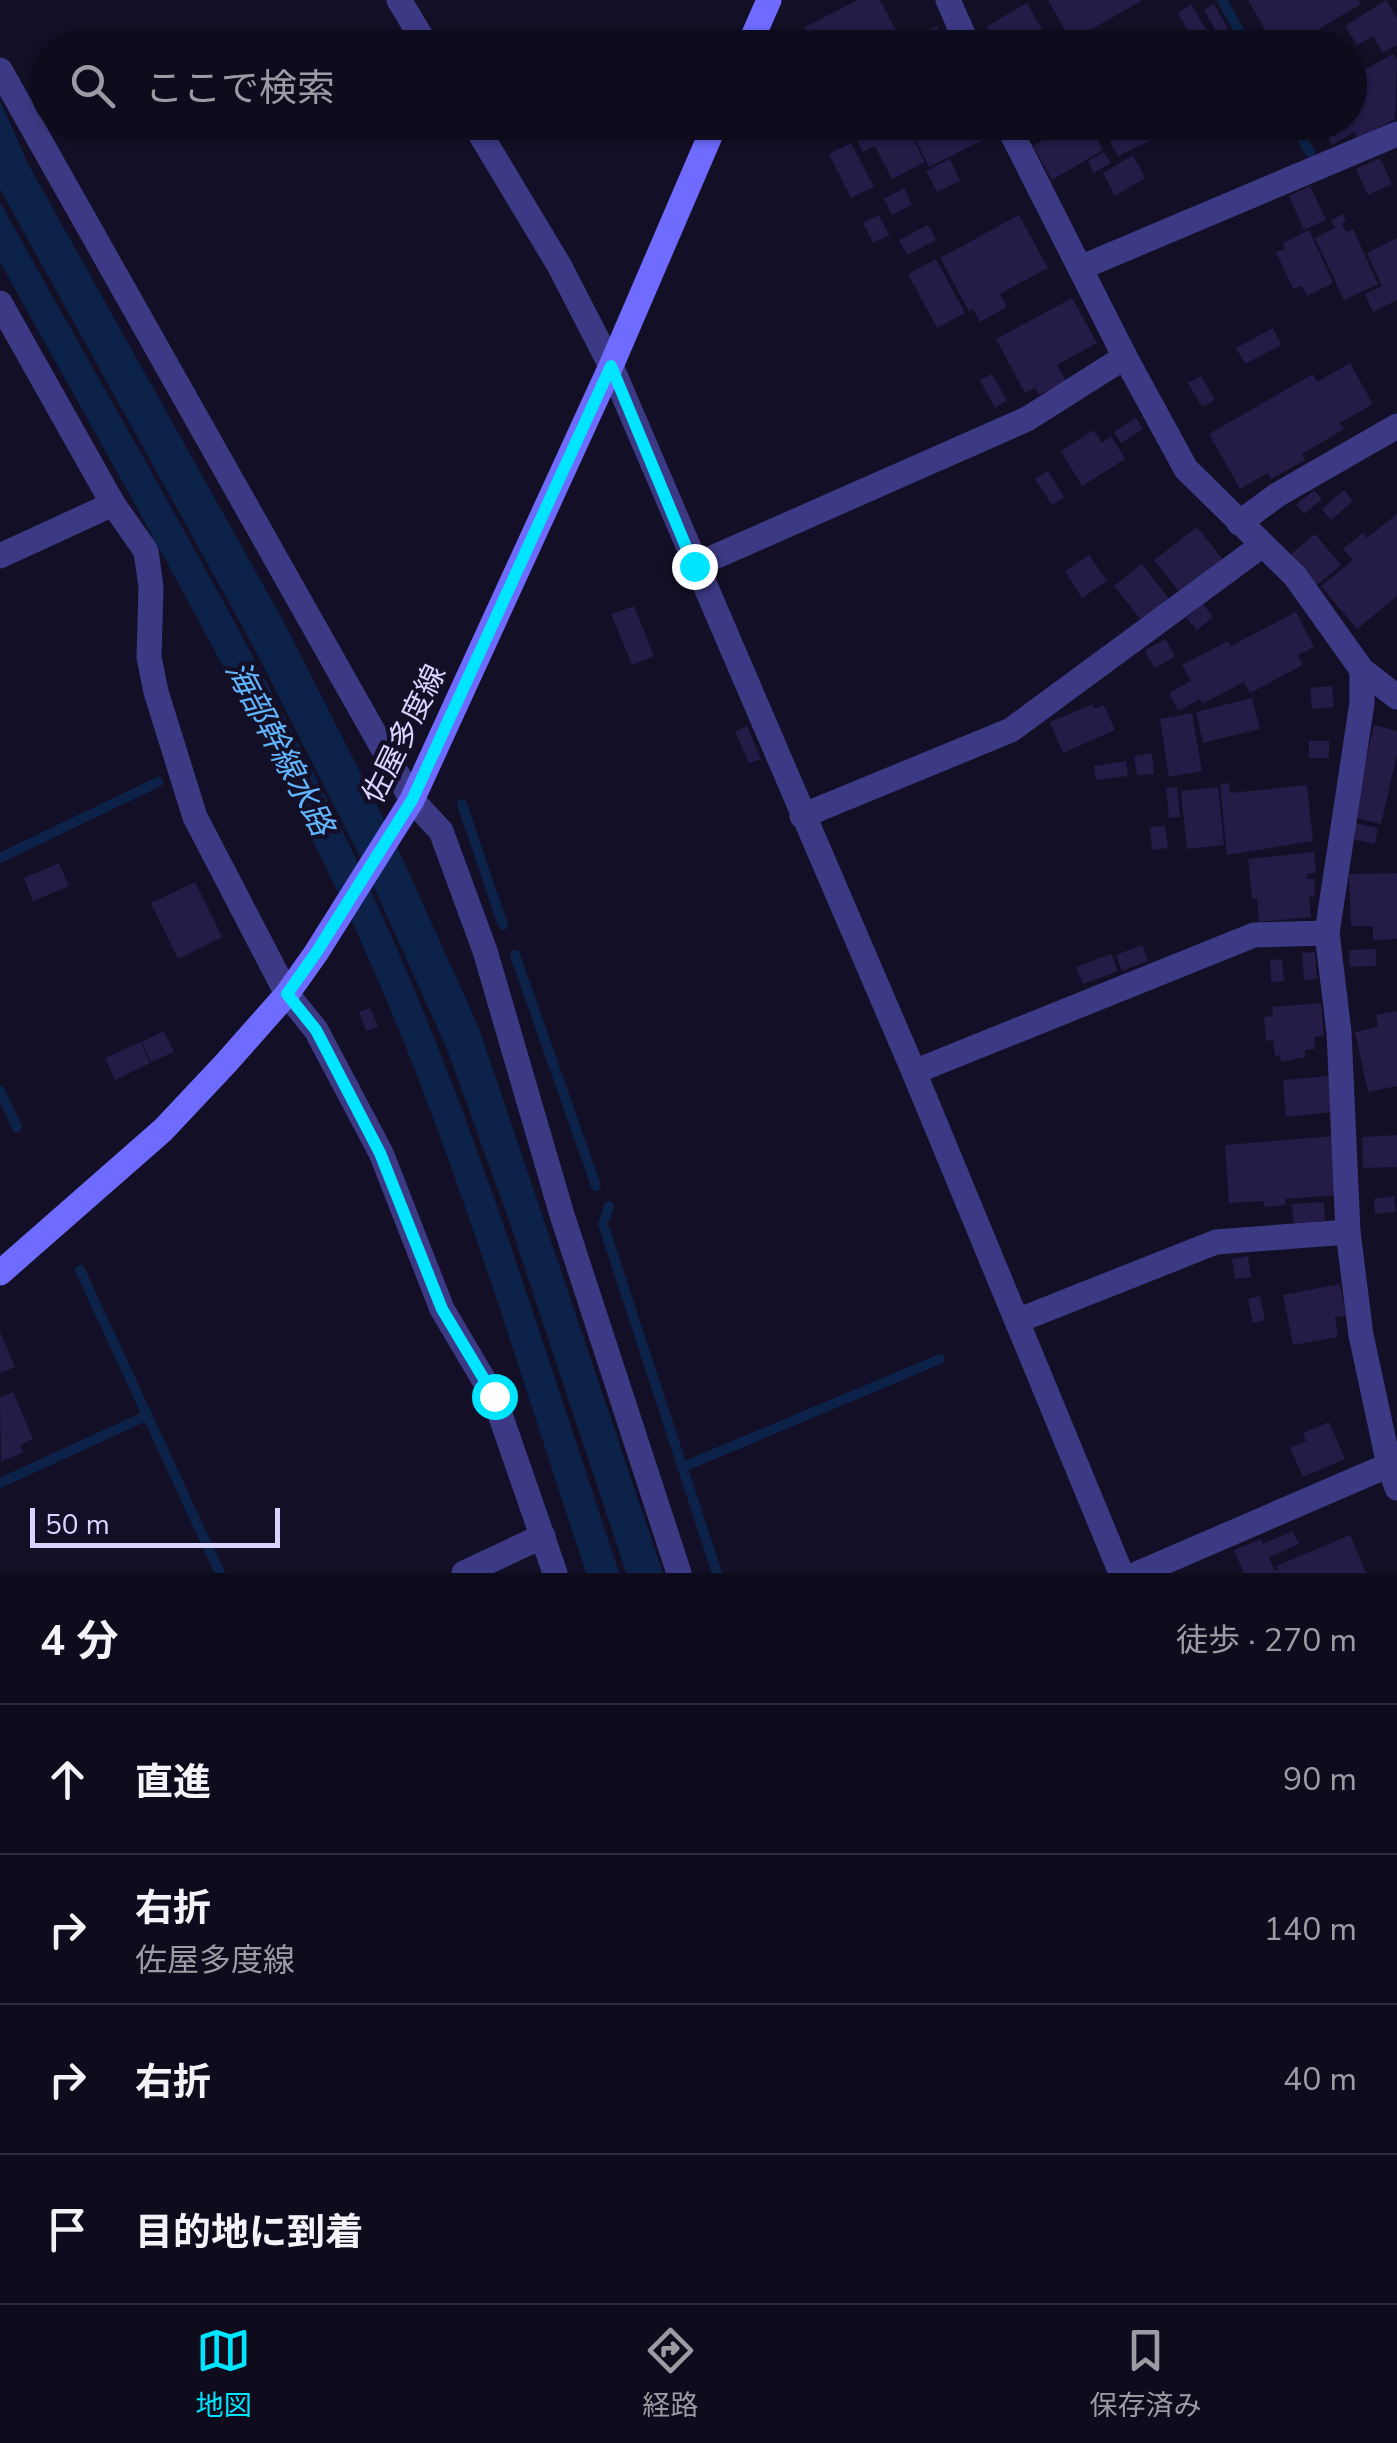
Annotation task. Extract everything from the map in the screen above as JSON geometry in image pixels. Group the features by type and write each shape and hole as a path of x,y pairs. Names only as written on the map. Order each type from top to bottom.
{"main road":[{"path":"756,30 769,0"},
{"name":"佐屋多度線","path":"0,1272 162,1130 287,994 412,800 611,366 708,140"}],"street":[{"path":"399,0 417,30"},
{"path":"948,0 961,30"},
{"path":"0,70 30,123"},
{"path":"1080,268 1397,134"},
{"path":"40,140 412,800 441,831 486,951 562,1215 679,1573"},
{"path":"484,140 558,265 611,366 914,1072 1121,1573"},
{"path":"1015,140 1186,469 1295,576 1362,670 1397,697"},
{"path":"0,303 113,504 146,551 151,587 148,657 195,818 287,994 316,1030 380,1153 442,1309 494,1396 556,1573"},
{"path":"694,566 1027,419 1125,358"},
{"path":"1239,523 1277,494 1397,426"},
{"path":"0,556 113,504"},
{"path":"802,816 1011,730 1261,546"},
{"path":"1139,1573 1393,1477 1361,1335 1348,1232 1339,1032 1327,934 1362,703 1362,670"},
{"path":"914,1072 1254,935 1327,934"},
{"path":"1017,1321 1216,1242 1348,1232"},
{"path":"464,1573 543,1536"}],"water":[{"path":"0,100 28,164 285,624 390,831 479,1028 663,1573 626,1573 511,1226 447,1049 363,863 252,644 0,189"},
{"name":"海部幹線水路","path":"0,202 233,620 364,876 471,1133 619,1573 586,1573 446,1152 381,987 263,743 0,262"}],"building":[{"path":"858,0 880,0 896,30 806,30 805,27"},
{"path":"1048,0 1143,0 1090,30 1065,30"},
{"path":"1248,0 1358,0 1361,4 1317,30 1266,30"},
{"path":"1386,0 1397,18 1397,45 1383,53 1373,36 1367,39 1367,30 1348,30 1345,26"},
{"path":"1027,3 1042,30 989,30 987,26"},
{"path":"1191,4 1206,30 1188,30 1178,13"},
{"path":"1214,4 1228,29 1215,30 1204,10"},
{"path":"1393,54 1397,60 1395,119 1367,134 1367,69"},
{"path":"857,140 913,140 925,162 892,179 875,146 863,152"},
{"path":"916,140 983,140 929,167"},
{"path":"1043,140 1097,140 1103,150 1052,180 1033,146"},
{"path":"1109,140 1152,140 1118,156"},
{"path":"851,143 874,187 851,198 829,154"},
{"path":"1104,152 1111,163 1094,173 1088,161"},
{"path":"1133,155 1145,178 1115,196 1103,173"},
{"path":"1380,158 1392,184 1368,195 1356,169"},
{"path":"950,159 960,181 937,192 926,171"},
{"path":"1310,186 1326,220 1304,230 1289,196"},
{"path":"904,188 912,205 892,215 884,199"},
{"path":"1343,214 1346,232 1353,229 1378,284 1344,300 1315,238 1335,228 1331,220"},
{"path":"879,215 889,235 873,243 863,223"},
{"path":"1019,215 1048,268 1000,294 1007,307 980,322 973,309 969,311 940,258"},
{"path":"928,225 936,240 907,255 899,240"},
{"path":"1309,230 1333,283 1307,296 1302,286 1293,289 1276,252 1285,249 1283,243"},
{"path":"1397,238 1397,300 1373,312 1365,294 1382,286 1367,253"},
{"path":"936,259 965,313 937,328 908,274"},
{"path":"1072,298 1097,343 1057,365 1066,381 1039,395 1035,388 1025,393 996,339"},
{"path":"1273,328 1281,345 1245,364 1236,348"},
{"path":"1350,363 1373,404 1340,423 1344,429 1302,454 1305,460 1271,479 1268,473 1240,489 1209,434 1313,374 1317,382"},
{"path":"992,374 1007,401 995,408 980,380"},
{"path":"1201,376 1215,400 1202,407 1188,383"},
{"path":"1136,418 1143,429 1121,443 1114,432"},
{"path":"1094,430 1102,443 1111,436 1125,459 1082,486 1061,451"},
{"path":"1048,471 1064,497 1052,505 1035,479"},
{"path":"1314,490 1322,499 1304,514 1296,505"},
{"path":"1344,490 1353,501 1331,520 1322,509"},
{"path":"1397,514 1397,596 1357,629 1321,586 1353,560 1343,549 1363,533 1367,538"},
{"path":"1197,527 1224,561 1181,594 1154,560"},
{"path":"1315,534 1341,565 1317,585 1291,554"},
{"path":"1089,555 1107,581 1082,598 1065,571"},
{"path":"1142,564 1169,599 1142,621 1114,586"},
{"path":"1203,604 1213,617 1197,630 1186,618"},
{"path":"634,606 654,656 632,665 611,614"},
{"path":"1296,612 1314,647 1298,655 1303,665 1250,693 1244,682 1202,704 1200,699 1178,711 1169,693 1191,681 1182,665 1228,641 1231,646"},
{"path":"1166,639 1175,657 1154,668 1145,650"},
{"path":"1332,686 1334,707 1312,709 1310,688"},
{"path":"1252,698 1260,729 1203,743 1196,712"},
{"path":"1093,704 1094,709 1104,705 1115,730 1063,753 1050,722"},
{"path":"1192,713 1202,771 1169,777 1160,719"},
{"path":"1374,725 1397,731 1397,754 1381,824 1353,817"},
{"path":"747,726 761,759 749,763 735,732"},
{"path":"1309,741 1329,741 1329,758 1309,758"},
{"path":"1152,753 1154,774 1137,775 1134,756"},
{"path":"1126,761 1128,776 1096,780 1094,766"},
{"path":"1229,783 1230,793 1307,785 1313,841 1227,855 1220,784"},
{"path":"1177,787 1180,817 1169,818 1166,788"},
{"path":"1218,787 1224,845 1187,849 1181,791"},
{"path":"1355,823 1378,828 1375,844 1352,839"},
{"path":"1165,826 1168,848 1152,850 1150,827"},
{"path":"1314,852 1316,873 1307,874 1307,879 1314,879 1315,896 1309,897 1311,917 1259,922 1248,859"},
{"path":"59,863 69,886 33,901 24,878"},
{"path":"1397,873 1397,939 1373,940 1373,926 1351,926 1349,874"},
{"path":"195,882 222,937 178,959 151,903"},
{"path":"1142,945 1148,961 1122,971 1116,955"},
{"path":"1376,949 1376,966 1350,967 1349,950"},
{"path":"1315,952 1317,979 1304,980 1302,953"},
{"path":"1111,954 1118,971 1083,984 1076,967"},
{"path":"1282,959 1284,981 1271,982 1270,960"},
{"path":"1321,1003 1324,1036 1314,1037 1315,1049 1305,1050 1305,1057 1281,1062 1280,1055 1275,1056 1273,1040 1266,1041 1264,1017 1273,1016 1272,1007"},
{"path":"370,1008 378,1027 366,1031 359,1012"},
{"path":"1397,1011 1397,1086 1368,1092 1355,1032 1378,1027 1376,1015"},
{"path":"164,1031 174,1052 151,1062 142,1042"},
{"path":"141,1042 150,1063 115,1080 105,1058"},
{"path":"1328,1076 1332,1112 1286,1117 1283,1080"},
{"path":"1397,1135 1397,1167 1363,1168 1362,1137"},
{"path":"1335,1136 1339,1195 1285,1199 1286,1205 1264,1207 1264,1201 1229,1203 1225,1145"},
{"path":"1394,1196 1396,1212 1375,1214 1374,1199"},
{"path":"1324,1202 1325,1221 1294,1223 1292,1204"},
{"path":"1248,1256 1251,1277 1235,1279 1232,1259"},
{"path":"1340,1284 1346,1316 1335,1317 1338,1337 1293,1345 1283,1295"},
{"path":"1260,1296 1265,1320 1253,1323 1248,1299"},
{"path":"0,1332 15,1367 0,1373"},
{"path":"13,1392 33,1439 20,1445 23,1453 1,1462 0,1397"},
{"path":"1329,1422 1345,1459 1303,1477 1290,1448 1306,1441 1303,1433"},
{"path":"1293,1531 1299,1544 1269,1557 1275,1571 1276,1566 1350,1535 1366,1573 1244,1573 1234,1550 1261,1539 1263,1544"}],"waterway":[{"path":"1222,0 1239,30"},
{"path":"1303,140 1310,152"},
{"path":"0,858 158,782"},
{"path":"462,804 503,925"},
{"path":"515,955 596,1186"},
{"path":"0,1091 17,1127"},
{"path":"609,1206 603,1224 717,1573"},
{"path":"80,1270 220,1573"},
{"path":"683,1467 940,1359"},
{"path":"0,1483 148,1415"}],"route":[{"path":"494,1396 442,1309 380,1153 316,1030 287,994 412,800 611,366 694,566"}]}
